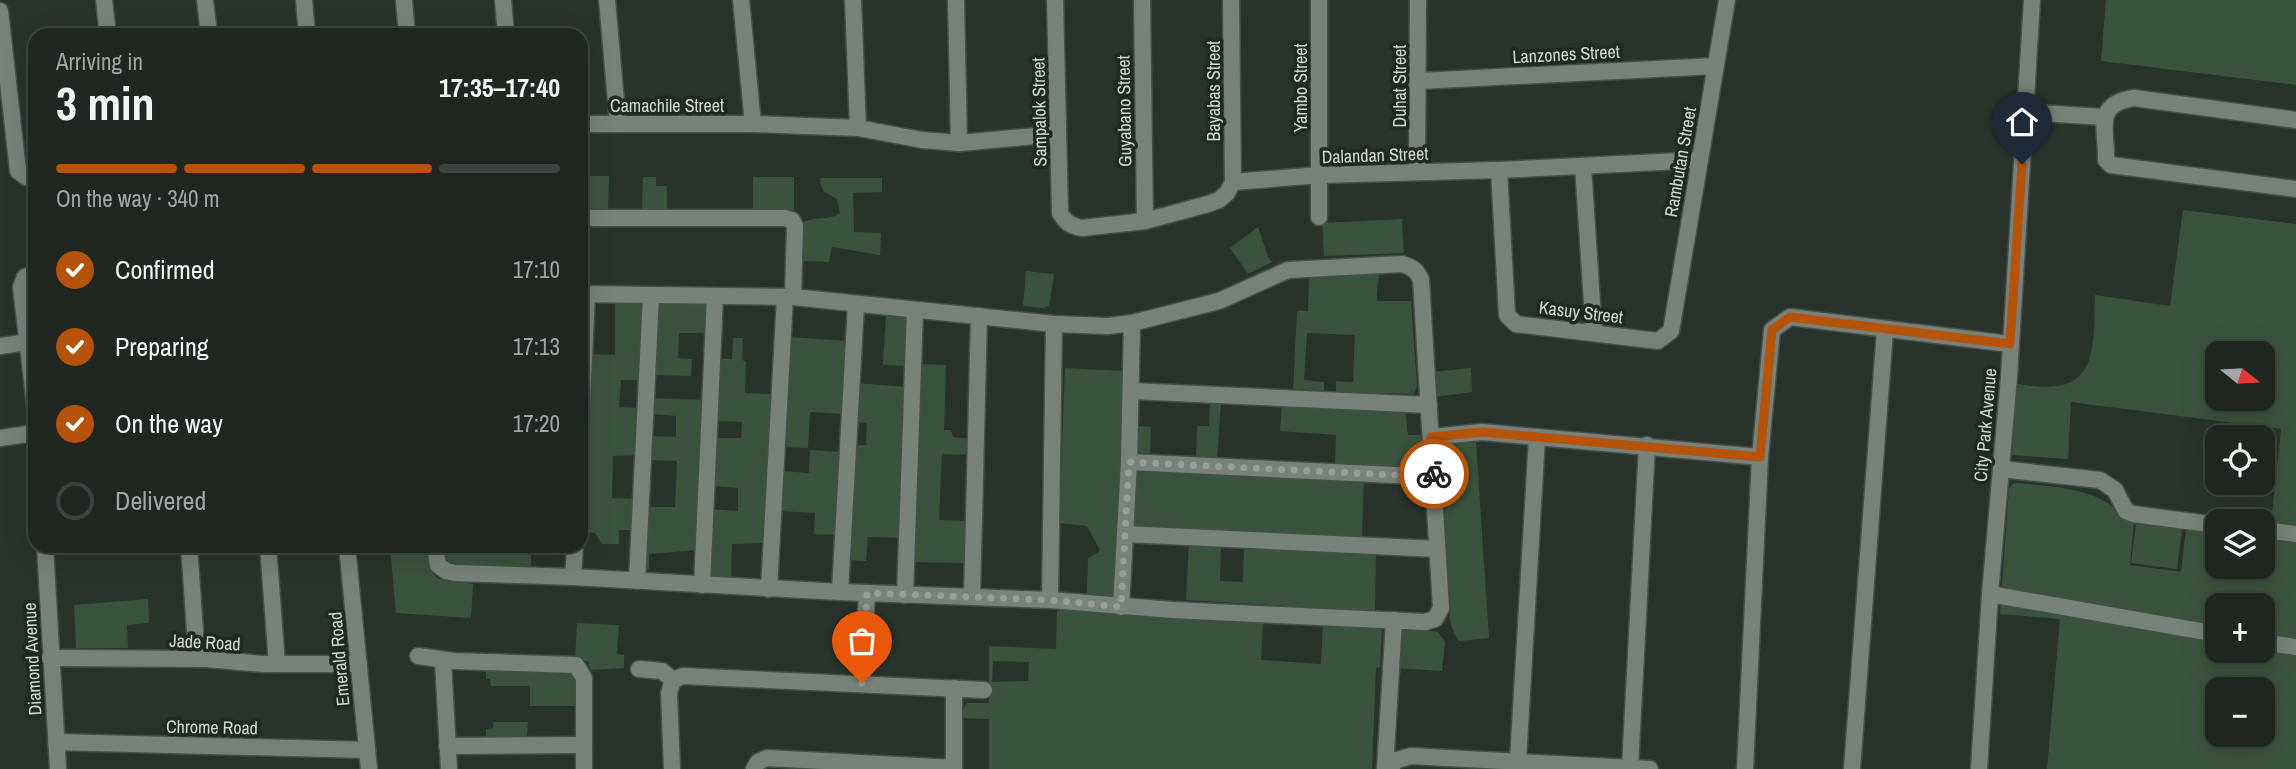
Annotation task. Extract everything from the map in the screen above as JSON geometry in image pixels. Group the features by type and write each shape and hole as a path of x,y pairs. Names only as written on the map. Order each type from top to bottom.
{"street":[{"path":"104,0 106,28"},
{"path":"205,0 208,28"},
{"path":"304,0 306,28"},
{"path":"404,0 406,28"},
{"path":"503,0 505,28"},
{"path":"607,0 618,124"},
{"path":"741,0 753,124"},
{"path":"853,0 858,128"},
{"path":"956,0 959,143"},
{"name":"Sampalok Street","path":"1055,0 1060,213 1066,222 1082,228 1145,221"},
{"name":"Guyabano Street","path":"1142,0 1145,221"},
{"name":"Bayabas Street","path":"1231,0 1233,182"},
{"name":"Yambo Street","path":"1319,0 1319,217"},
{"name":"Duhat Street","path":"1417,172 1418,0"},
{"name":"Rambutan Street","path":"1671,331 1727,0"},
{"name":"City Park Avenue","path":"1979,769 2032,0"},
{"path":"0,11 18,171 28,177"},
{"name":"Lanzones Street","path":"1419,81 1716,66"},
{"path":"2296,120 2134,98 2115,103 2104,117 2106,160 2111,166 2296,189"},
{"path":"2025,112 2104,117"},
{"name":"Camachile Street","path":"588,124 753,124 858,128 922,140 959,143 1058,134"},
{"name":"Dalandan Street","path":"1233,182 1320,175 1700,160"},
{"path":"1583,166 1594,333"},
{"name":"Kasuy Street","path":"1499,170 1507,315 1516,324 1658,341 1671,331"},
{"path":"1145,221 1219,200 1233,182"},
{"path":"588,218 784,218 792,220 795,226 769,589"},
{"path":"436,553 438,565 449,572 1050,600 1121,607 1425,622 1435,619 1439,614 1441,608 1434,477 1421,280 1410,266 1402,264 1288,270 1266,278 1233,296 1132,323 1097,326 789,297 588,294"},
{"path":"28,276 21,287 28,326"},
{"path":"637,581 650,296"},
{"path":"702,585 715,296"},
{"path":"840,592 856,304"},
{"path":"905,595 915,310"},
{"path":"972,597 979,316"},
{"path":"1745,769 1760,457 1772,330 1790,317 2010,344"},
{"path":"1121,607 1132,391 1132,323"},
{"path":"1050,600 1054,324"},
{"path":"1852,769 1885,330"},
{"path":"0,346 28,342"},
{"path":"1132,391 1429,405"},
{"path":"1431,437 1482,432 1760,457"},
{"path":"0,438 28,434"},
{"path":"1518,761 1537,437"},
{"path":"1630,768 1647,445"},
{"path":"1129,462 1434,477"},
{"path":"2001,469 2101,480 2115,490 2126,511 2133,514 2205,523"},
{"path":"2275,531 2296,534"},
{"path":"1125,534 1437,549"},
{"name":"Diamond Avenue","path":"45,553 58,769"},
{"path":"189,553 197,659"},
{"path":"269,553 277,664"},
{"name":"Emerald Road","path":"349,553 369,769"},
{"path":"573,577 575,553"},
{"path":"862,683 867,593"},
{"path":"1990,594 2205,632"},
{"path":"1387,769 1394,620"},
{"path":"2275,644 2296,647"},
{"path":"418,656 443,661 570,664 580,668 584,678 584,769"},
{"name":"Jade Road","path":"50,658 359,664"},
{"path":"443,661 449,769"},
{"path":"639,669 659,670 673,680"},
{"path":"673,680 683,676 984,690"},
{"path":"672,769 669,693 673,680"},
{"path":"754,769 762,759 954,768 954,688"},
{"name":"Chrome Road","path":"56,742 367,750"},
{"path":"447,746 584,745"},
{"path":"1387,769 1397,760 1410,756 1650,769"}],"green space":[{"path":"2106,0 2296,0 2296,85 2101,61"},
{"path":"588,176 609,176 608,210 588,209"},
{"path":"643,177 656,177 656,186 667,186 667,211 642,210"},
{"path":"753,177 794,177 794,210 753,211"},
{"path":"820,178 882,178 882,192 853,193 854,232 881,233 880,255 832,247 829,262 802,261 804,222 840,213 837,199 823,189"},
{"path":"2183,210 2296,224 2296,528 2275,525 2275,509 2273,509 2281,429 2275,428 2275,425 2250,425 2071,402 2068,459 2012,455 2017,384 2042,387 2066,384 2077,378 2085,369 2090,358 2094,333 2095,295 2170,306"},
{"path":"1402,219 1404,253 1324,256 1322,223"},
{"path":"1258,227 1272,262 1248,274 1230,248"},
{"path":"1026,271 1054,274 1049,306 1023,306"},
{"path":"1379,272 1377,301 1411,301 1417,386 1414,394 1336,392 1336,381 1353,382 1355,335 1307,333 1304,380 1324,382 1324,391 1293,389 1297,311 1308,311 1309,274"},
{"path":"615,302 643,303 642,380 621,380 619,407 640,408 639,455 613,456 612,498 637,499 636,530 619,530 619,544 602,544 595,533 588,532 588,354 615,355"},
{"path":"664,303 701,303 707,306 710,333 679,333 678,358 692,359 691,376 651,375 658,306"},
{"path":"886,314 907,315 909,366 883,365"},
{"path":"789,337 846,341 844,414 810,412 808,448 783,447"},
{"path":"733,338 743,338 742,360 746,361 745,393 772,394 773,410 765,543 732,544 731,577 708,573 710,509 738,511 738,488 711,486 714,438 741,438 742,422 714,421 717,359 732,359"},
{"path":"920,364 946,365 944,430 951,430 953,437 973,439 972,455 942,454 939,520 968,521 967,563 912,562"},
{"path":"1065,368 1124,371 1116,593 1111,597 1087,594 1088,558 1100,550 1087,526 1059,523"},
{"path":"1471,368 1472,392 1435,397 1433,372"},
{"path":"855,383 909,387 904,538 868,537 866,561 847,560 852,445 866,445 867,423 853,422"},
{"path":"651,398 706,400 698,550 649,554 649,569 645,568 646,507 675,507 677,461 648,460 649,436 676,437 676,416 650,414"},
{"path":"1210,401 1221,402 1217,460 1196,458 1197,426 1209,426"},
{"path":"1282,403 1405,410 1408,435 1422,435 1424,462 1416,468 1335,464 1336,435 1280,431"},
{"path":"1137,426 1151,427 1150,453 1141,453 1136,449"},
{"path":"1476,442 1489,638 1459,641 1450,616 1439,458 1449,446"},
{"path":"810,450 840,452 836,535 814,534 815,513 780,511 782,471 809,473"},
{"path":"1140,469 1364,479 1362,540 1136,528 1133,526 1134,474"},
{"path":"2017,483 2051,486 2086,493 2106,502 2134,521 2130,565 2181,572 2186,529 2205,531 2205,579 2275,579 2275,539 2296,542 2296,769 2047,769 2060,619 2000,614 2009,489 2012,484"},
{"path":"2136,524 2182,529 2177,569 2131,563"},
{"path":"1189,542 1221,543 1220,581 1243,582 1244,545 1376,553 1375,611 1186,600"},
{"path":"391,553 429,553 431,568 438,578 473,584 471,618 396,613"},
{"path":"443,553 531,553 531,567 452,565 444,559"},
{"path":"148,599 149,623 127,625 128,648 76,648 74,605"},
{"path":"1076,609 1263,620 1261,660 1321,664 1323,624 1382,628 1380,667 1376,668 1372,769 989,769 989,719 962,718 967,703 989,703 989,646 1056,649 1057,611","holes":["993,661 1029,662 1028,681 992,682"]},
{"path":"577,623 619,625 617,654 624,655 624,668 591,670 588,662 575,658"},
{"path":"1398,629 1438,632 1445,642 1442,671 1396,668"},
{"path":"486,669 571,673 576,683 576,706 530,706 530,686 491,686 490,679 486,679"},
{"path":"493,722 528,722 527,736 486,737 486,729 493,728"}],"way so far":[{"path":"862,683 867,593 1087,602 1121,607 1129,462 1434,477 1434,474"}],"route":[{"path":"1434,474 1431,437 1482,432 1760,457 1772,330 1790,317 2010,344 2022,164"}]}
